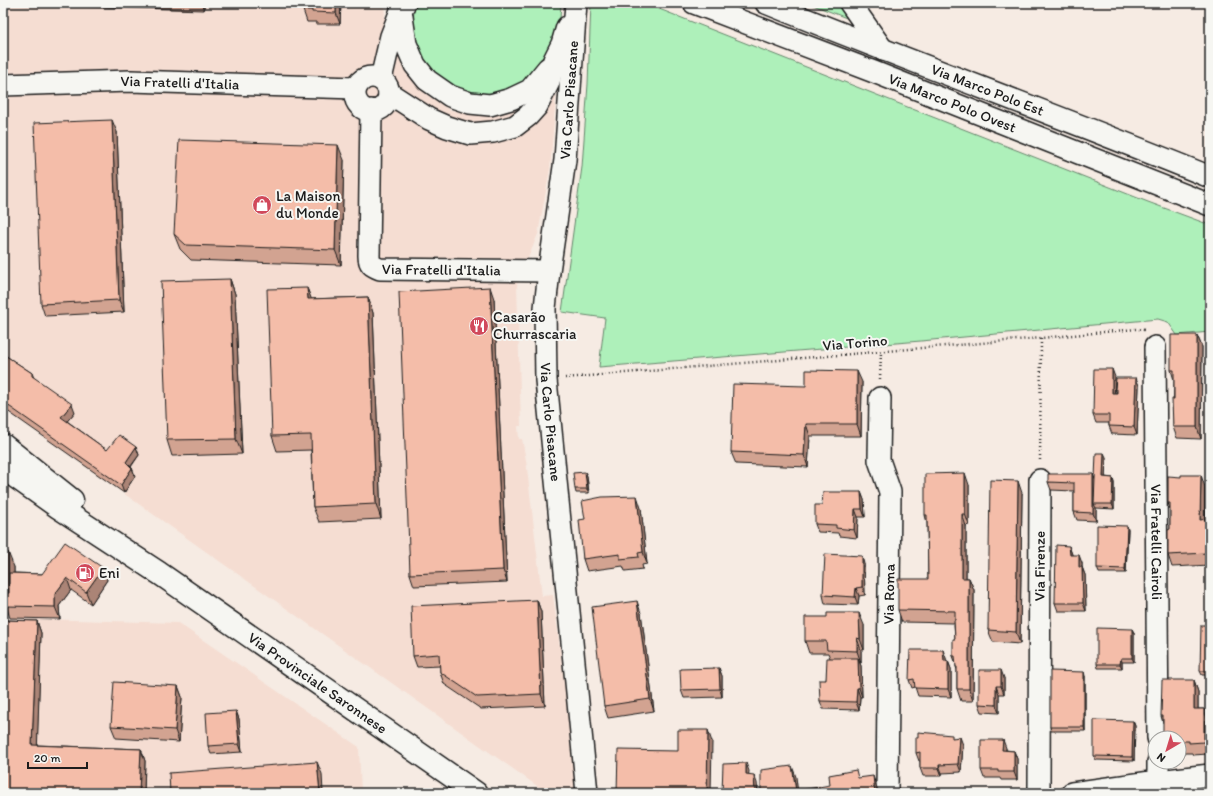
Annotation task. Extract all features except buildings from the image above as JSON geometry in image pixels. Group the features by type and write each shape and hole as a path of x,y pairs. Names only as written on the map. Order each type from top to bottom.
{"main road":[{"name":"Via Provinciale Saronnese","path":"3,445 159,573"},
{"name":"Via Provinciale Saronnese","path":"3,468 58,507 159,573 476,793"}],"street":[{"path":"403,7 406,44 415,65 427,80 450,96 470,103 490,105 511,99 530,90 554,60 562,44 575,3"},
{"name":"Via Carlo Pisacane","path":"575,3 565,160 548,271 545,308 546,380 587,793"},
{"name":"Via Marco Polo Ovest","path":"694,3 1210,204"},
{"name":"Via Marco Polo Est","path":"766,3 883,50 1132,145 1210,177"},
{"path":"850,3 883,50"},
{"path":"403,7 391,36 385,86 386,104 382,108 371,110 366,109 358,103 356,98 356,88 362,80 376,77 385,86 429,119 447,127 470,134 493,132 515,126 528,116 537,106 549,82 554,60"},
{"name":"Via Fratelli d'Italia","path":"3,85 130,81 356,88"},
{"name":"Via Fratelli d'Italia","path":"371,110 369,261 373,266 380,269 548,271"},
{"name":"Via Fratelli Cairoli","path":"1155,347 1158,730"},
{"name":"Via Roma","path":"880,398 878,460 890,492 887,793"},
{"name":"Via Firenze","path":"1039,793 1040,480"},
{"path":"1072,793 1158,771 1210,776"}],"path":[{"name":"Via Torino","path":"546,380 1136,329 1145,330 1153,336 1155,347"},
{"path":"1040,480 1041,338"},
{"path":"880,398 881,352"}],"shaded area":[{"path":"3,3 384,3 386,35 412,78 430,97 450,110 475,114 498,114 525,105 556,80 550,169 538,234 517,285 521,426 518,426 519,439 522,439 526,460 542,596 553,595 579,793 547,793 3,408"},
{"path":"3,618 178,623 359,747 361,793 3,793"}],"green space":[{"path":"416,3 561,3 557,33 539,69 521,84 491,96 469,93 438,79 418,52 413,29 414,9"},
{"path":"591,3 644,3 1148,202 1210,225 1210,332 1177,335 1168,322 1158,319 921,341 599,367 605,318 562,312 582,167 588,84"},
{"path":"808,3 839,3 849,19"}],"place":[{"name":"La Maison du Monde","path":"262,205"},
{"name":"Casarão Churrascaria","path":"479,326"},
{"name":"Eni","path":"85,573"}]}
